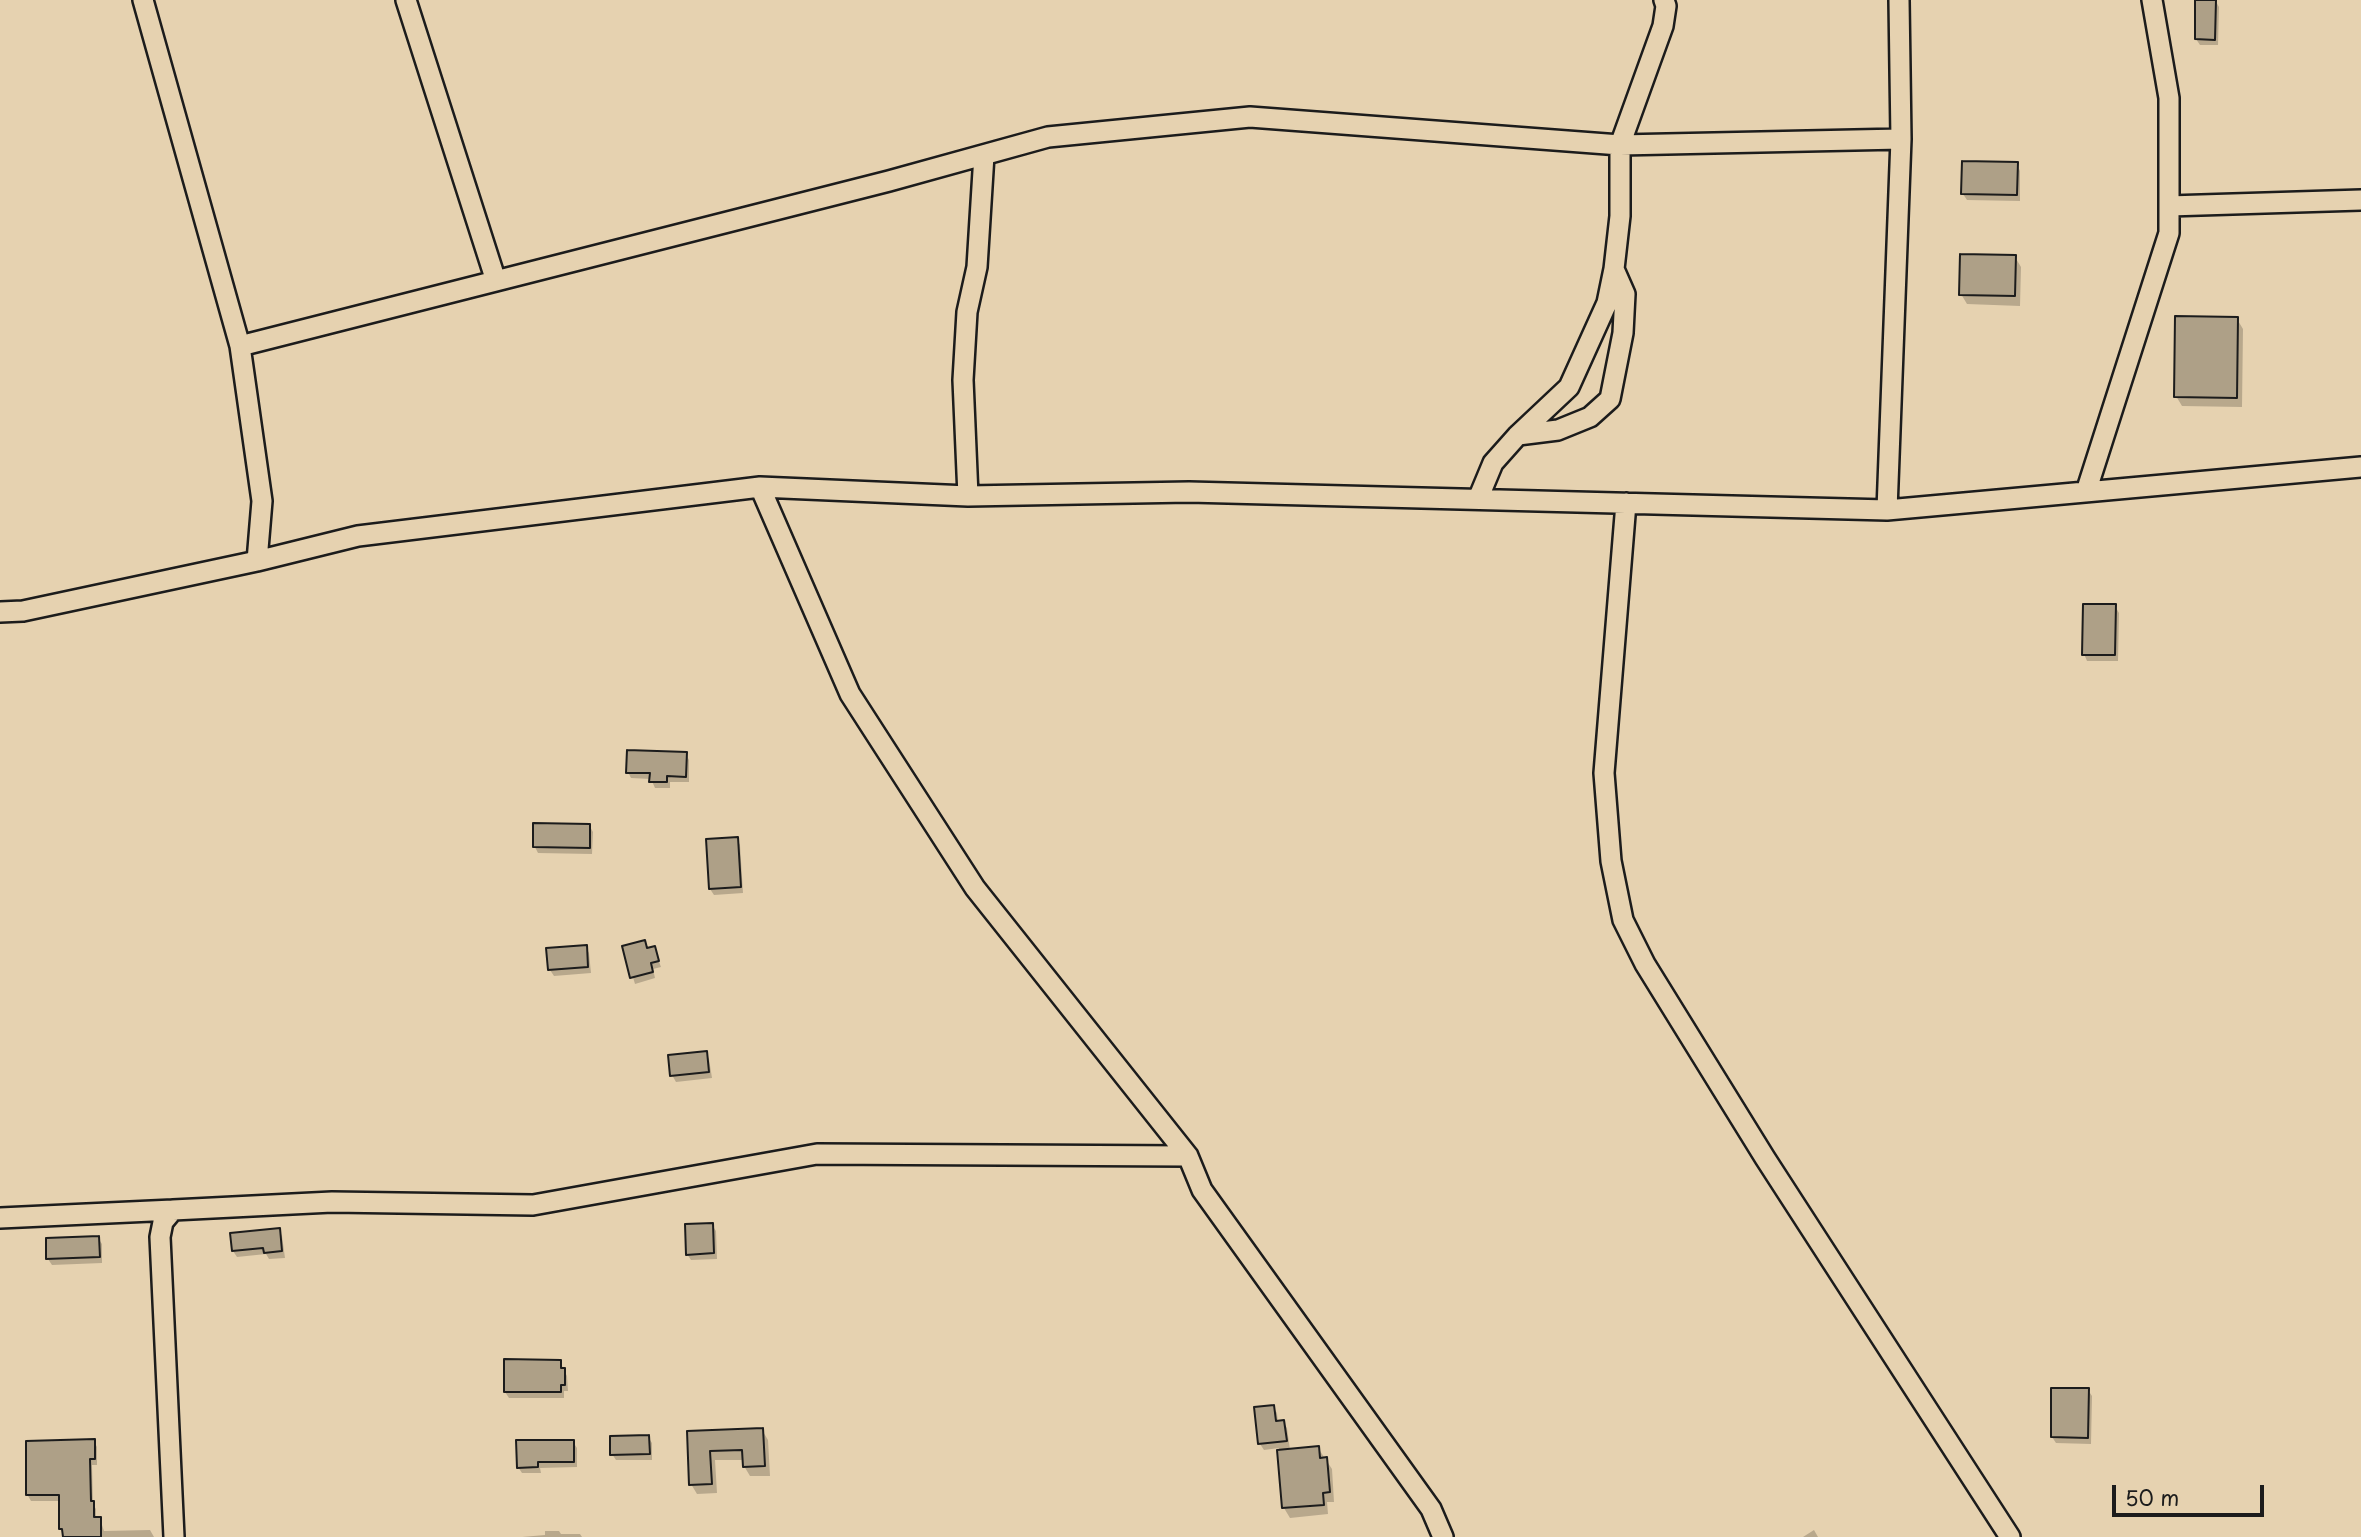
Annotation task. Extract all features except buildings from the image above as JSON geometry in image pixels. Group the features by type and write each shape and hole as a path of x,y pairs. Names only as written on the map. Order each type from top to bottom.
{"street":[{"path":"143,0 240,346 262,501 257,561"},
{"path":"406,0 496,281"},
{"path":"1478,499 1493,463 1517,436 1569,387 1606,303 1614,270 1620,216 1620,145 1663,26 1666,6 1664,0"},
{"path":"1887,510 1901,139 1899,0"},
{"path":"2086,492 2169,233 2169,98 2152,0"},
{"path":"240,346 1048,137 1250,117 1620,145 1901,139"},
{"path":"968,496 963,380 967,312 977,267 984,155"},
{"path":"2169,206 2361,200"},
{"path":"1517,436 1558,430 1590,417 1610,399 1623,333 1625,294 1614,270"},
{"path":"0,612 23,611 257,561 358,536 760,487 968,496 1189,492 1887,510 2361,467"},
{"path":"760,487 850,694 975,888 1188,1156 1202,1190 1431,1509 1443,1537"},
{"path":"1626,503 1604,773 1611,861 1623,920 1645,964 1765,1158 2010,1537"},
{"path":"0,1218 332,1202 533,1205 817,1154 1188,1156"},
{"path":"173,1210 163,1222 160,1237 174,1537"}]}
